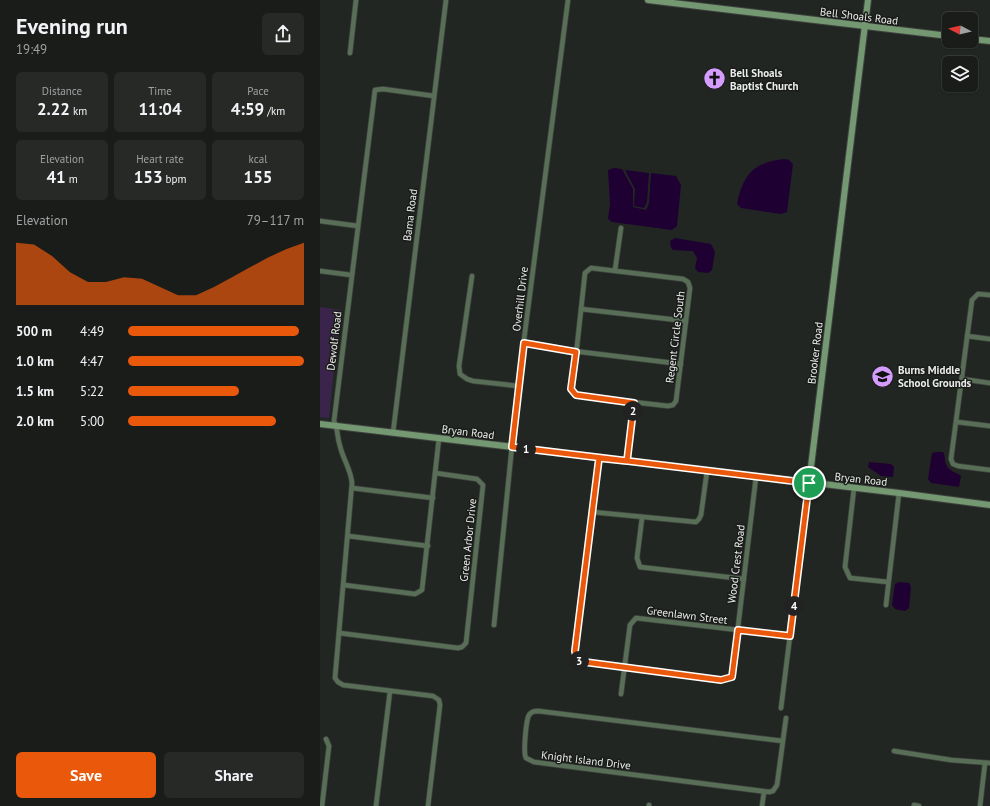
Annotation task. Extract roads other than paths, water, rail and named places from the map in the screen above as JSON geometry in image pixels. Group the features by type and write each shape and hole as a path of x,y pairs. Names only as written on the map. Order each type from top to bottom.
{"street":[{"path":"350,54 356,0"},
{"name":"Bama Road","path":"393,433 446,0"},
{"name":"Overhill Drive","path":"494,625 518,386 568,0"},
{"name":"Bell Shoals Road","path":"648,0 942,35"},
{"name":"Brooker Road","path":"781,708 868,0"},
{"path":"978,40 990,41"},
{"name":"Dewolf Road","path":"390,691 343,685 336,681 335,674 352,488 351,477 340,447 337,426 334,421 375,90 383,89 434,96"},
{"path":"320,221 358,226"},
{"path":"621,228 615,270 591,268 587,271 571,389 574,394 579,396 634,403 627,461"},
{"name":"Regent Circle South","path":"615,270 686,280 690,288 676,401 674,405 668,406 634,403"},
{"path":"320,271 351,275"},
{"path":"472,276 469,286 459,366 460,374 472,381 518,386"},
{"path":"990,295 978,294 972,298 952,455 953,464 958,466 990,470"},
{"path":"581,309 686,321"},
{"path":"967,336 990,339"},
{"path":"524,343 576,352 680,364"},
{"path":"962,379 990,383"},
{"path":"957,422 990,426"},
{"name":"Bryan Road","path":"320,424 899,493 990,506"},
{"path":"344,585 415,594 421,592 424,586 439,438"},
{"path":"599,458 575,651 577,661 624,668"},
{"path":"592,512 642,518 693,522 698,521 701,515 707,471"},
{"name":"Green Arbor Drive","path":"339,633 458,648 464,646 467,639 483,485 477,479 435,473"},
{"name":"Wood Crest Road","path":"624,668 721,680 732,677 756,477"},
{"path":"352,488 433,498"},
{"path":"854,488 845,567 850,578 888,582"},
{"path":"886,605 899,493"},
{"path":"642,518 637,558 637,564 640,567 744,579"},
{"path":"348,536 428,546"},
{"name":"Greenlawn Street","path":"621,694 630,625 636,618 790,636"},
{"path":"376,806 390,691 433,696 438,699 440,706 428,806"},
{"name":"Knight Island Drive","path":"764,792 528,761 524,756 528,717 532,712 538,711 783,741"},
{"path":"762,806 764,792 773,791 778,785 786,718"},
{"path":"322,806 329,746 326,739"},
{"path":"894,751 945,760 988,763 980,806"}],"place":[{"name":"Bell Shoals Baptist Church","path":"714,79"},
{"name":"Burns Middle School Grounds","path":"883,376"}]}
